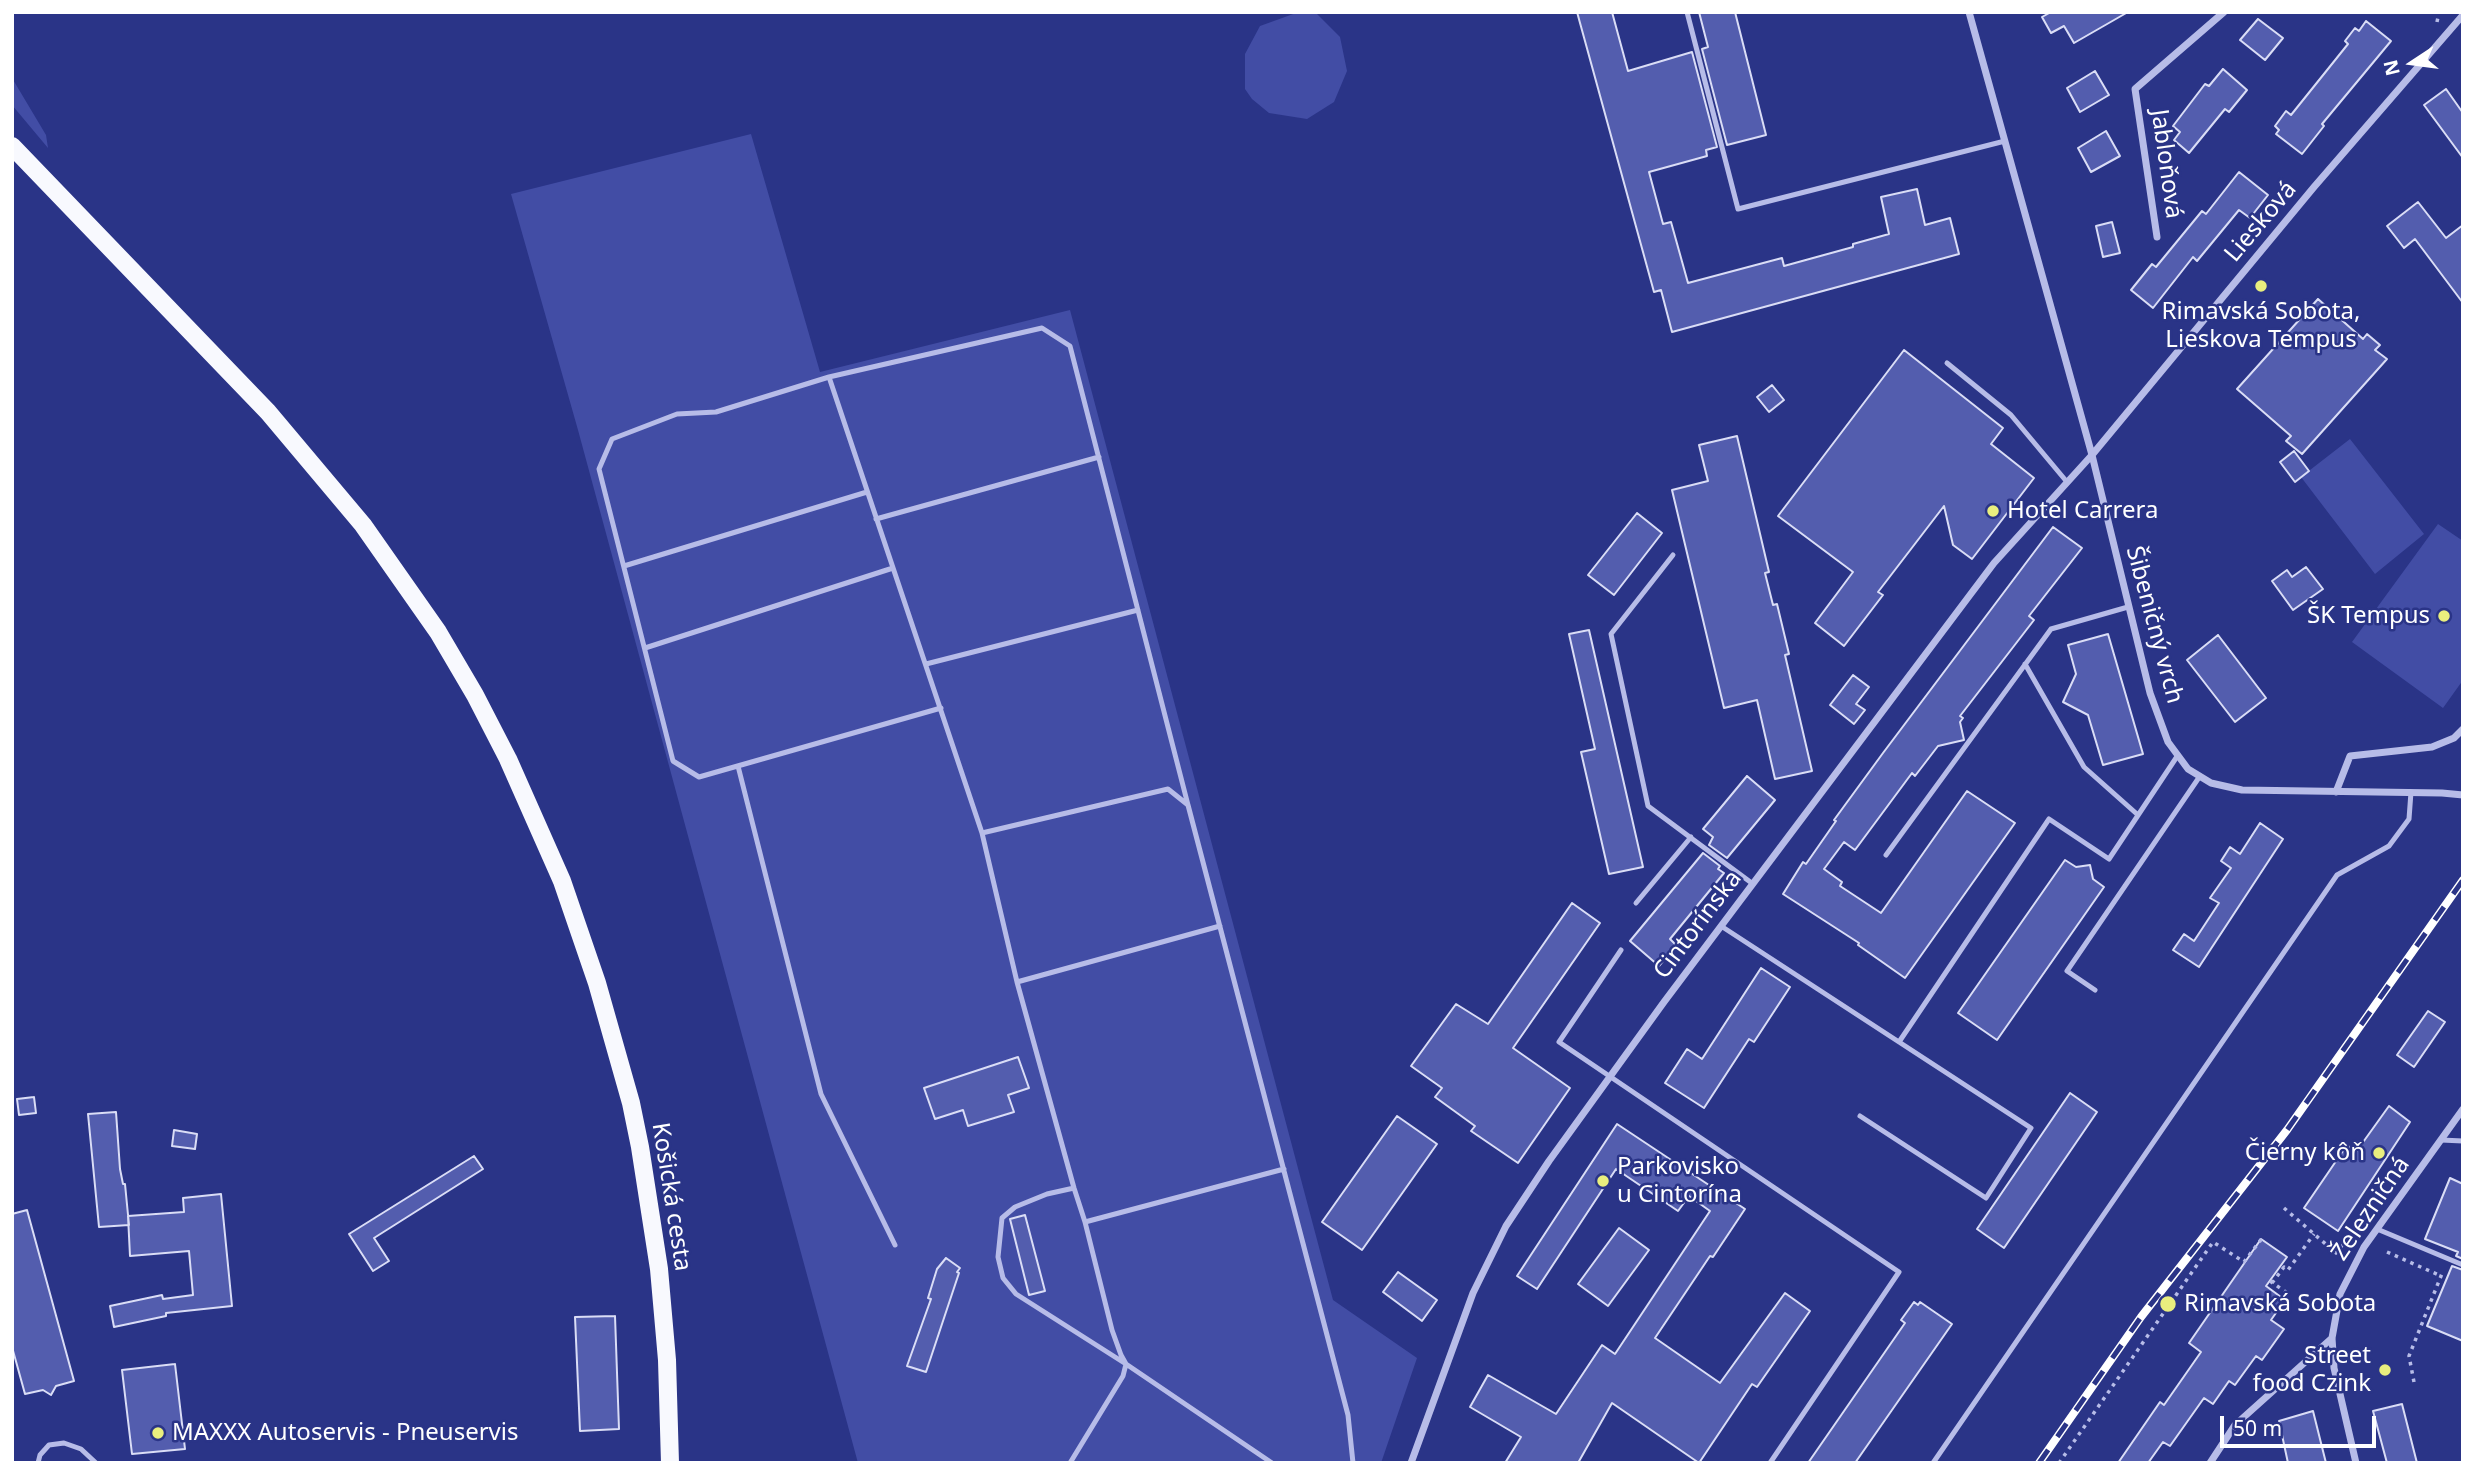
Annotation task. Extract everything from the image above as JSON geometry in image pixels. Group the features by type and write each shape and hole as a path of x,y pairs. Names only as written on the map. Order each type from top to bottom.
{"main road":[{"name":"Košická cesta","path":"12,146 268,412 363,525 438,632 475,695 537,821 585,946 631,1103 646,1183 663,1310 668,1371 670,1463"}],"street":[{"name":"Šibeničný vrch","path":"1969,12 2092,455 2150,692 2168,742 2188,769 2211,783 2242,790 2463,795"},
{"name":"Jabloňová","path":"2157,237 2135,89 2224,12"},
{"name":"Liesková","path":"2092,455 2463,15"},
{"name":"Cintorínska","path":"1411,1463 1473,1293 1506,1226 1549,1161 1721,926 1994,563 2092,455"},
{"path":"2336,792 2350,756 2432,747 2454,738 2463,729"},
{"name":"Železničná","path":"2356,1463 2339,1396 2332,1338 2340,1294 2364,1247 2463,1109"},
{"path":"2210,1463 2235,1425 2332,1338"}],"lane":[{"path":"1687,12 1738,209 2005,141"},
{"path":"941,708 699,777 673,761 599,469 612,439 677,414 716,412 829,377 1042,328 1070,346 1348,1415 1353,1463"},
{"path":"1947,363 2011,415 2067,482"},
{"path":"829,377 982,833 1017,982 1085,1222 1112,1330 1126,1364 1123,1376 1070,1463"},
{"path":"876,519 1099,457"},
{"path":"624,566 867,492"},
{"path":"1673,555 1611,634 1648,806 1753,884"},
{"path":"645,648 893,568"},
{"path":"1886,855 2050,629 2128,607"},
{"path":"926,664 1138,610"},
{"path":"2025,664 2084,767 2138,815"},
{"path":"1899,1042 2049,819 2109,859 2178,755"},
{"path":"737,765 821,1094 895,1245"},
{"path":"2095,990 2067,971 2200,776"},
{"path":"982,833 1168,789 1188,805"},
{"path":"1933,1463 2337,875 2389,846 2409,819 2411,792"},
{"path":"1636,903 1690,837"},
{"path":"1017,982 1220,926"},
{"path":"1721,926 2031,1128 1986,1198 1860,1116"},
{"path":"1621,950 1559,1042 1899,1272 1770,1463"},
{"path":"2441,1140 2463,1141"},
{"path":"1085,1222 1284,1169"},
{"path":"1074,1188 1015,1207 1002,1218 998,1256 1003,1278 1016,1294 1126,1364 1272,1463"},
{"path":"2377,1229 2463,1265"},
{"path":"38,1463 40,1455 49,1445 64,1443 81,1449 96,1463"}],"path":[{"path":"2437,22 2440,12"},
{"path":"2284,1208 2336,1253 2349,1237"},
{"path":"2291,1295 2271,1282 2284,1266 2288,1270 2314,1234"},
{"path":"2059,1463 2213,1242 2244,1262 2263,1237"},
{"path":"2387,1252 2441,1276"},
{"path":"2414,1382 2409,1356 2447,1259"}],"shaded area":[{"path":"1296,13 1316,13 1340,37 1347,71 1334,102 1307,119 1269,113 1252,99 1245,89 1245,54 1260,26"},
{"path":"12,78 46,135 48,148 12,105"},
{"path":"751,134 820,372 1070,310 1333,1300 1417,1358 1381,1463 858,1463 578,430 511,194"},
{"path":"2350,439 2424,534 2375,574 2301,477"},
{"path":"2438,524 2463,541 2463,680 2443,708 2352,642"}],"building":[{"path":"1577,12 1612,12 1628,71 1692,52 1717,147 1706,150 1707,156 1649,172 1663,224 1671,222 1688,283 1782,258 1784,266 1889,234 1881,197 1917,189 1925,225 1950,218 1959,254 1672,332 1661,290 1654,292"},
{"path":"1699,12 1735,12 1766,135 1727,145 1702,49 1708,47"},
{"path":"2051,12 2128,12 2074,43 2064,26 2051,33 2042,17"},
{"path":"2258,19 2283,38 2265,60 2240,40"},
{"path":"2366,21 2391,41 2322,124 2324,126 2302,154 2276,134 2279,130 2275,126 2286,111 2291,115 2348,44 2345,41 2355,28 2359,31"},
{"path":"2223,69 2247,90 2229,112 2225,109 2189,153 2174,140 2180,132 2173,126 2205,84 2209,86"},
{"path":"2095,71 2109,95 2080,112 2067,88"},
{"path":"2446,89 2463,113 2463,158 2424,105"},
{"path":"2106,131 2120,156 2091,172 2078,148"},
{"path":"2239,172 2268,195 2250,218 2239,210 2197,261 2193,257 2153,308 2131,290 2152,264 2156,267 2202,211 2206,214"},
{"path":"2418,202 2446,238 2463,225 2463,303 2415,239 2404,248 2387,226"},
{"path":"2112,222 2120,253 2103,257 2096,226"},
{"path":"2318,299 2363,339 2367,334 2380,345 2375,350 2387,359 2302,454 2286,441 2291,436 2237,389"},
{"path":"1904,350 2003,428 1991,444 2034,478 1972,559 1953,545 1944,506 1878,592 1883,595 1844,646 1815,623 1853,572 1778,516"},
{"path":"1772,385 1784,400 1769,412 1757,397"},
{"path":"1737,436 1769,572 1765,573 1773,605 1777,604 1789,654 1785,655 1812,771 1775,779 1757,700 1724,708 1672,490 1708,481 1699,445"},
{"path":"2294,451 2309,471 2295,482 2280,462"},
{"path":"1637,513 1662,533 1614,595 1588,575"},
{"path":"2053,527 2082,548 2029,616 2034,620 1960,716 1963,718 1960,722 1964,740 1938,746 1915,776 1912,773 1855,850 1844,842 1824,869 1842,882 1840,886 1881,913 1967,791 2015,823 1905,978 1858,945 1859,943 1783,894 1803,862 1806,864 1883,753"},
{"path":"2306,567 2323,589 2293,610 2272,581 2287,570 2292,577"},
{"path":"1589,630 1643,867 1609,874 1581,752 1595,749 1569,634"},
{"path":"2108,634 2143,754 2103,765 2088,715 2063,702 2076,674 2068,645"},
{"path":"2218,635 2266,698 2235,722 2187,660"},
{"path":"1853,675 1869,687 1856,704 1865,710 1854,724 1830,705"},
{"path":"1747,776 1775,800 1727,858 1709,845 1713,837 1703,829"},
{"path":"2260,823 2283,839 2199,967 2173,950 2184,934 2194,941 2219,903 2210,898 2231,868 2221,861 2230,847 2240,854"},
{"path":"1703,853 1720,866 1718,869 1724,873 1670,939 1676,945 1659,966 1630,941"},
{"path":"2065,860 2076,867 2090,865 2093,879 2104,887 1997,1040 1958,1013"},
{"path":"1572,903 1600,923 1513,1048 1570,1088 1518,1163 1471,1131 1475,1126 1435,1097 1442,1088 1411,1066 1456,1004 1488,1024"},
{"path":"1761,968 1790,987 1754,1042 1749,1039 1704,1108 1665,1083 1687,1049 1702,1059"},
{"path":"2428,1011 2445,1022 2414,1067 2397,1055"},
{"path":"1018,1057 1029,1088 1008,1095 1014,1112 968,1126 963,1110 935,1119 924,1088"},
{"path":"2070,1093 2097,1112 2004,1248 1977,1229"},
{"path":"34,1097 36,1113 19,1115 17,1099"},
{"path":"2389,1106 2410,1122 2338,1231 2304,1208 2347,1145 2356,1152"},
{"path":"116,1112 120,1169 125,1184 129,1225 99,1227 88,1114"},
{"path":"1397,1116 1437,1144 1362,1250 1322,1222"},
{"path":"1617,1124 1745,1209 1655,1338 1720,1383 1785,1293 1810,1311 1757,1387 1752,1384 1699,1463 1612,1403 1578,1463 1505,1463 1521,1437 1470,1407 1488,1375 1556,1414 1602,1345 1615,1354 1710,1211 1689,1196 1678,1211 1616,1169 1537,1289 1517,1276"},
{"path":"174,1130 197,1134 195,1149 172,1146"},
{"path":"474,1156 483,1169 374,1238 389,1261 373,1271 349,1234"},
{"path":"2450,1178 2463,1184 2463,1259 2456,1256 2458,1252 2425,1239"},
{"path":"221,1194 232,1306 166,1313 166,1316 114,1327 110,1306 162,1295 163,1299 193,1295 189,1251 130,1256 128,1216 184,1212 183,1198"},
{"path":"27,1210 74,1381 56,1386 51,1395 43,1390 25,1394 12,1347 12,1214"},
{"path":"1025,1215 1045,1291 1029,1295 1010,1219"},
{"path":"1619,1228 1649,1250 1608,1306 1578,1284"},
{"path":"2261,1239 2287,1257 2266,1286 2285,1300 2271,1320 2284,1329 2262,1360 2256,1356 2235,1385 2229,1381 2213,1404 2204,1398 2170,1446 2163,1442 2148,1463 2118,1463 2160,1402 2164,1405 2201,1352 2189,1343"},
{"path":"946,1258 960,1268 926,1372 907,1366 931,1299 928,1298 937,1269"},
{"path":"2452,1266 2463,1270 2463,1341 2427,1326"},
{"path":"1398,1272 1437,1300 1422,1321 1383,1292"},
{"path":"1914,1302 1918,1305 1920,1302 1952,1324 1855,1463 1808,1463 1905,1323 1901,1320"},
{"path":"615,1316 619,1429 580,1431 575,1317"},
{"path":"175,1364 185,1449 132,1454 122,1370"},
{"path":"2402,1404 2417,1463 2387,1463 2373,1411"},
{"path":"2313,1411 2326,1463 2288,1463 2279,1421"}],"railway":[{"path":"2039,1463 2141,1317 2287,1130 2463,880"}],"place":[{"name":"Rimavská Sobota, Lieskova Tempus","path":"2261,286"},
{"name":"Hotel Carrera","path":"1993,511"},
{"name":"ŠK Tempus","path":"2444,616"},
{"name":"Čierny kôň","path":"2379,1153"},
{"name":"Parkovisko u Cintorína","path":"1603,1181"},
{"name":"Rimavská Sobota","path":"2168,1304"},
{"name":"Street food Czink","path":"2385,1370"},
{"name":"MAXXX Autoservis - Pneuservis","path":"158,1433"}]}
